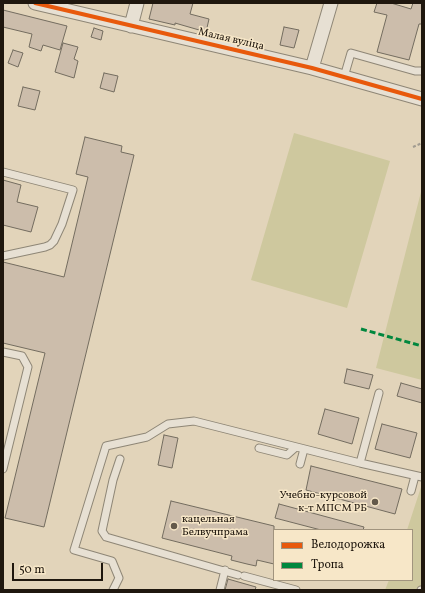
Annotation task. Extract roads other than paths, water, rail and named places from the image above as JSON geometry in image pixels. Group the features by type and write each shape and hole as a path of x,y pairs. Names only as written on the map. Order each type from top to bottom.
{"street":[{"name":"Малая вуліца","path":"35,3 312,68 422,99"},
{"path":"131,26 137,3"},
{"path":"312,68 331,3"}],"lane":[{"path":"344,76 351,53 415,71 422,71"},
{"path":"3,172 72,190 62,224 54,241 50,245 44,248 3,256"},
{"path":"3,352 22,356 28,367 3,469"},
{"path":"360,463 379,393"},
{"path":"113,590 119,578 112,561 74,550 106,446 147,437 168,424 194,421 360,463 418,476 410,491"},
{"path":"260,448 288,455 296,447"},
{"path":"300,464 304,449"},
{"path":"120,459 113,480 102,531 106,536 225,570 241,576 296,590"},
{"path":"220,590 225,570"}],"place":[{"name":"Учебно-курсовой к-т МПСМ РБ","path":"375,502"},
{"name":"кацельная Белвучпрама","path":"174,526"}]}
